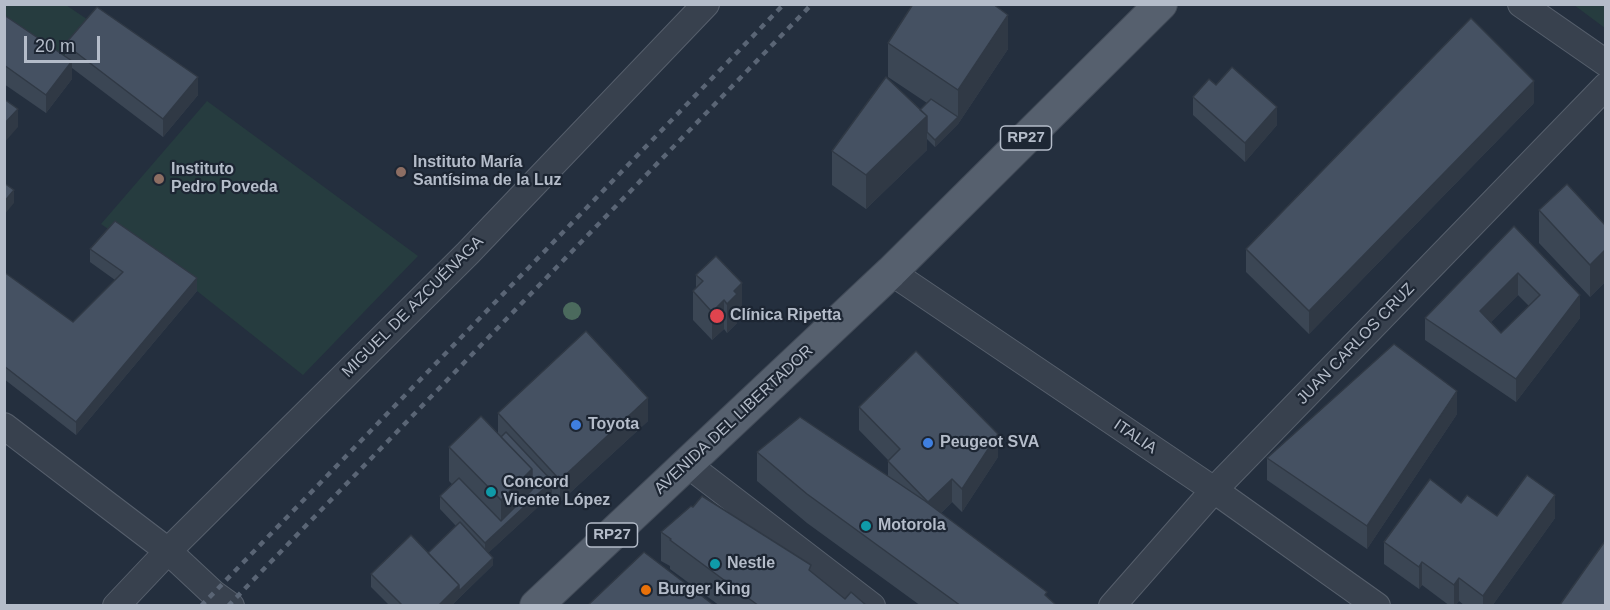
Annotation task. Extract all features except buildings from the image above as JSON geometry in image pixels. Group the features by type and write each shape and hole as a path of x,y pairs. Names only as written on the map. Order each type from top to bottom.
{"main road":[{"name":"AVENIDA DEL LIBERTADOR","path":"536,606 891,272 1161,4"}],"street":[{"name":"MIGUEL DE AZCUÉNAGA","path":"116,606 168,551 459,261 706,4"},
{"path":"1521,4 1605,63"},
{"name":"JUAN CARLOS CRUZ","path":"1112,606 1214,490 1605,86"},
{"name":"ITALIA","path":"891,272 1214,490 1377,606"},
{"path":"4,426 168,551 213,593 231,606"},
{"path":"687,464 872,606"}],"green space":[{"path":"5,5 66,5 97,26 58,70 5,33"},
{"path":"1574,5 1605,5 1605,28"},
{"path":"207,101 418,256 303,375 197,291 101,224"}],"railway":[{"path":"201,606 784,4"},
{"path":"228,606 812,4"}],"place":[{"name":"Instituto María Santísima de la Luz","path":"401,172"},
{"name":"Instituto Pedro Poveda","path":"159,179"},
{"name":"Clínica Ripetta","path":"717,316"},
{"name":"Toyota","path":"576,425"},
{"name":"Peugeot SVA","path":"928,443"},
{"name":"Concord Vicente López","path":"491,492"},
{"name":"Motorola","path":"866,526"},
{"name":"Nestle","path":"715,564"},
{"name":"Burger King","path":"646,590"}]}
